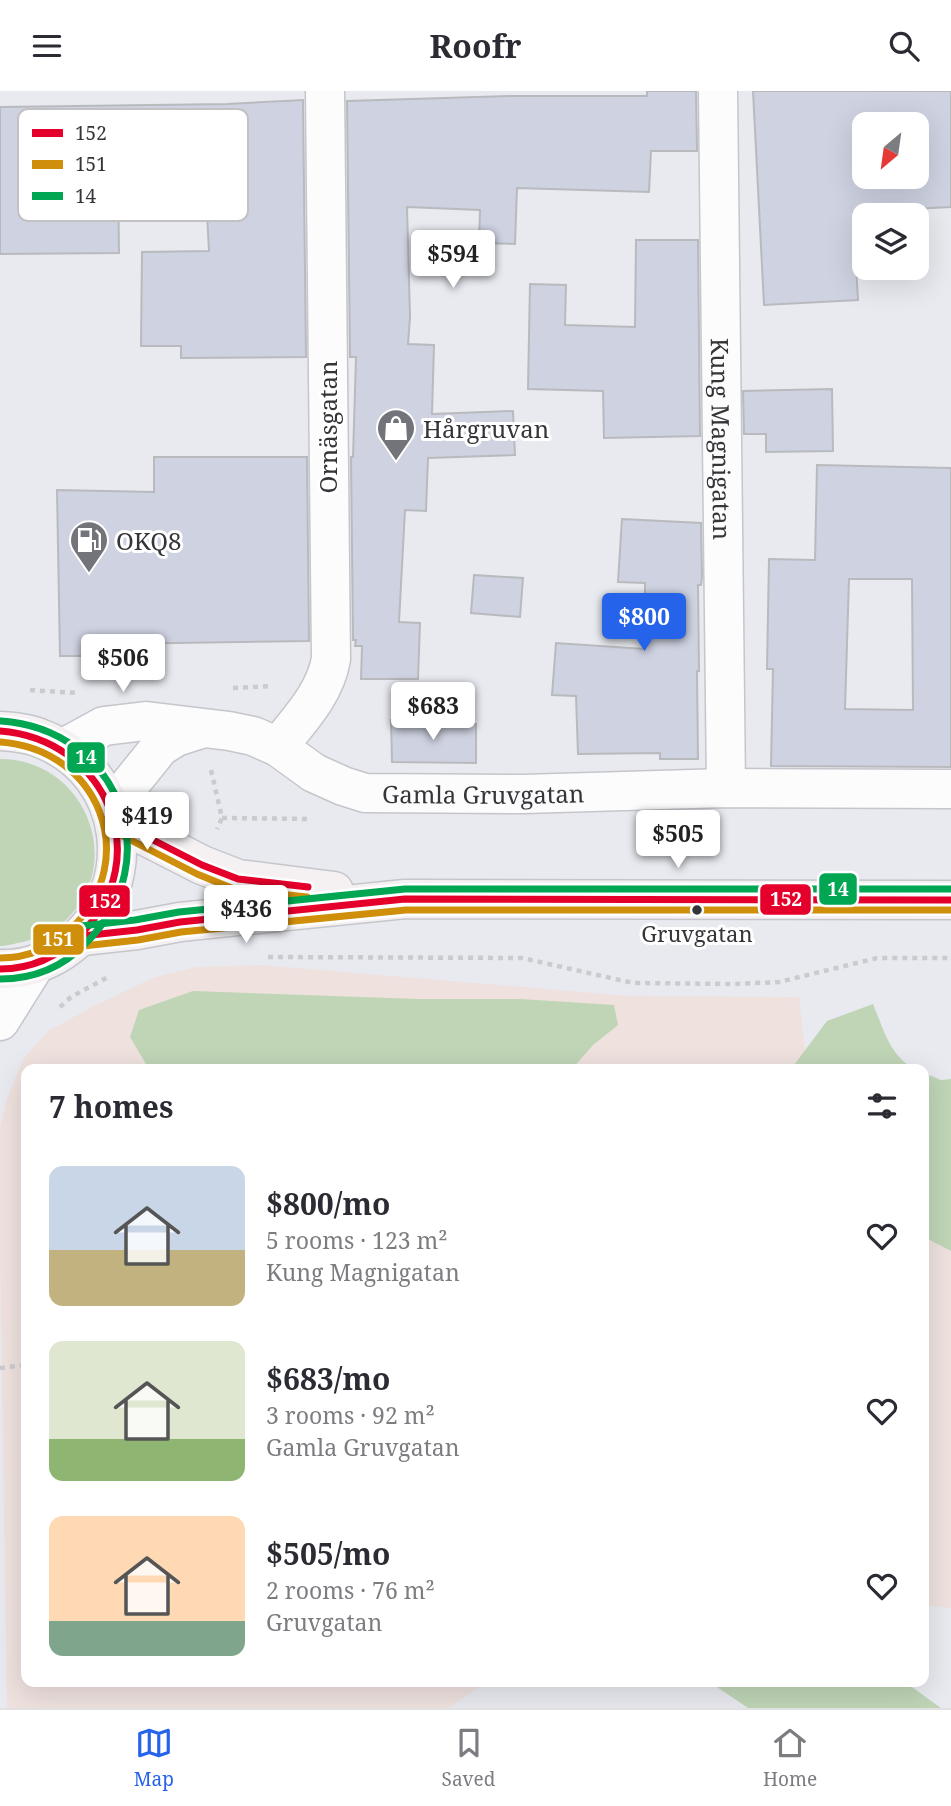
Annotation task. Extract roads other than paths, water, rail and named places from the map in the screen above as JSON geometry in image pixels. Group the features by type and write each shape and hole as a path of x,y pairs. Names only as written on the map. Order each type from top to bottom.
{"main road":[{"path":"0,731 19,732 42,738 75,758 96,781 112,815 117,862 106,902 82,936 60,953 17,967"},
{"path":"112,815 202,865 238,879 405,899"},
{"path":"82,936 180,922 405,899 951,900"}],"street":[{"name":"Ornäsgatan","path":"278,747 313,702 329,673 331,659 325,91"},
{"name":"Kung Magnigatan","path":"719,91 726,788"},
{"name":"Gamla Gruvgatan","path":"62,749 104,726 146,721 253,736 278,747 314,773 365,793 523,794 726,788 951,789"},
{"path":"112,815 160,747 176,737 201,729"},
{"path":"0,1021 17,967"}],"place":[{"name":"Hårgruvan","path":"396,462"},
{"name":"OKQ8","path":"89,574"},
{"name":"Gruvgatan","path":"697,910"}]}
